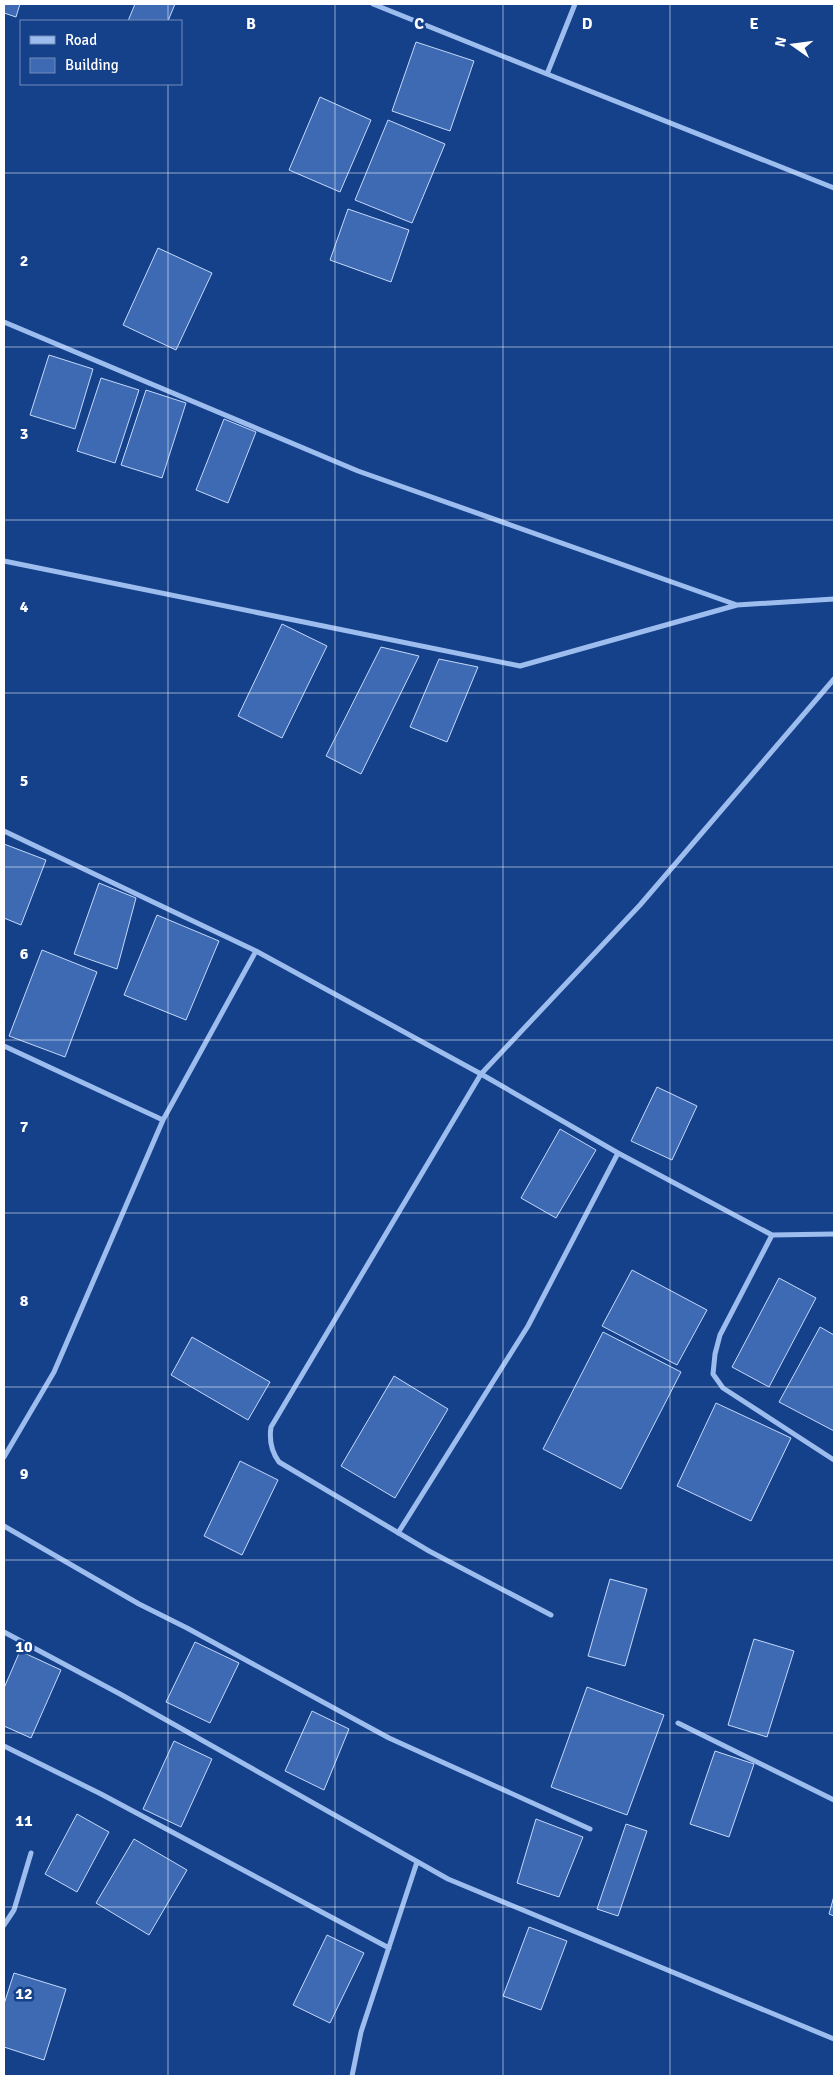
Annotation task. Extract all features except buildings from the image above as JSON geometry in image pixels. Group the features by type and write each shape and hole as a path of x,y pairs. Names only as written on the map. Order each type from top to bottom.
{"street":[{"path":"373,4 834,188"},
{"path":"547,74 575,4"},
{"path":"4,322 358,471 738,605"},
{"path":"4,561 520,666 738,605 834,599"},
{"path":"551,1615 398,1533 280,1462 271,1446 271,1427 481,1074 640,906 834,679"},
{"path":"4,831 256,951 481,1074 618,1153 772,1235 834,1234"},
{"path":"4,1457 54,1372 163,1120 256,951"},
{"path":"4,1046 163,1120"},
{"path":"398,1533 528,1326 618,1153"},
{"path":"772,1235 720,1335 715,1354 713,1374 723,1388 834,1460"},
{"path":"4,1526 139,1604 187,1628 389,1738 590,1829"},
{"path":"4,1632 120,1694 448,1879 834,2039"},
{"path":"678,1723 834,1800"},
{"path":"4,1746 100,1794 389,1948"},
{"path":"4,1925 14,1910 31,1853"},
{"path":"352,2076 361,2032 417,1862"}]}
